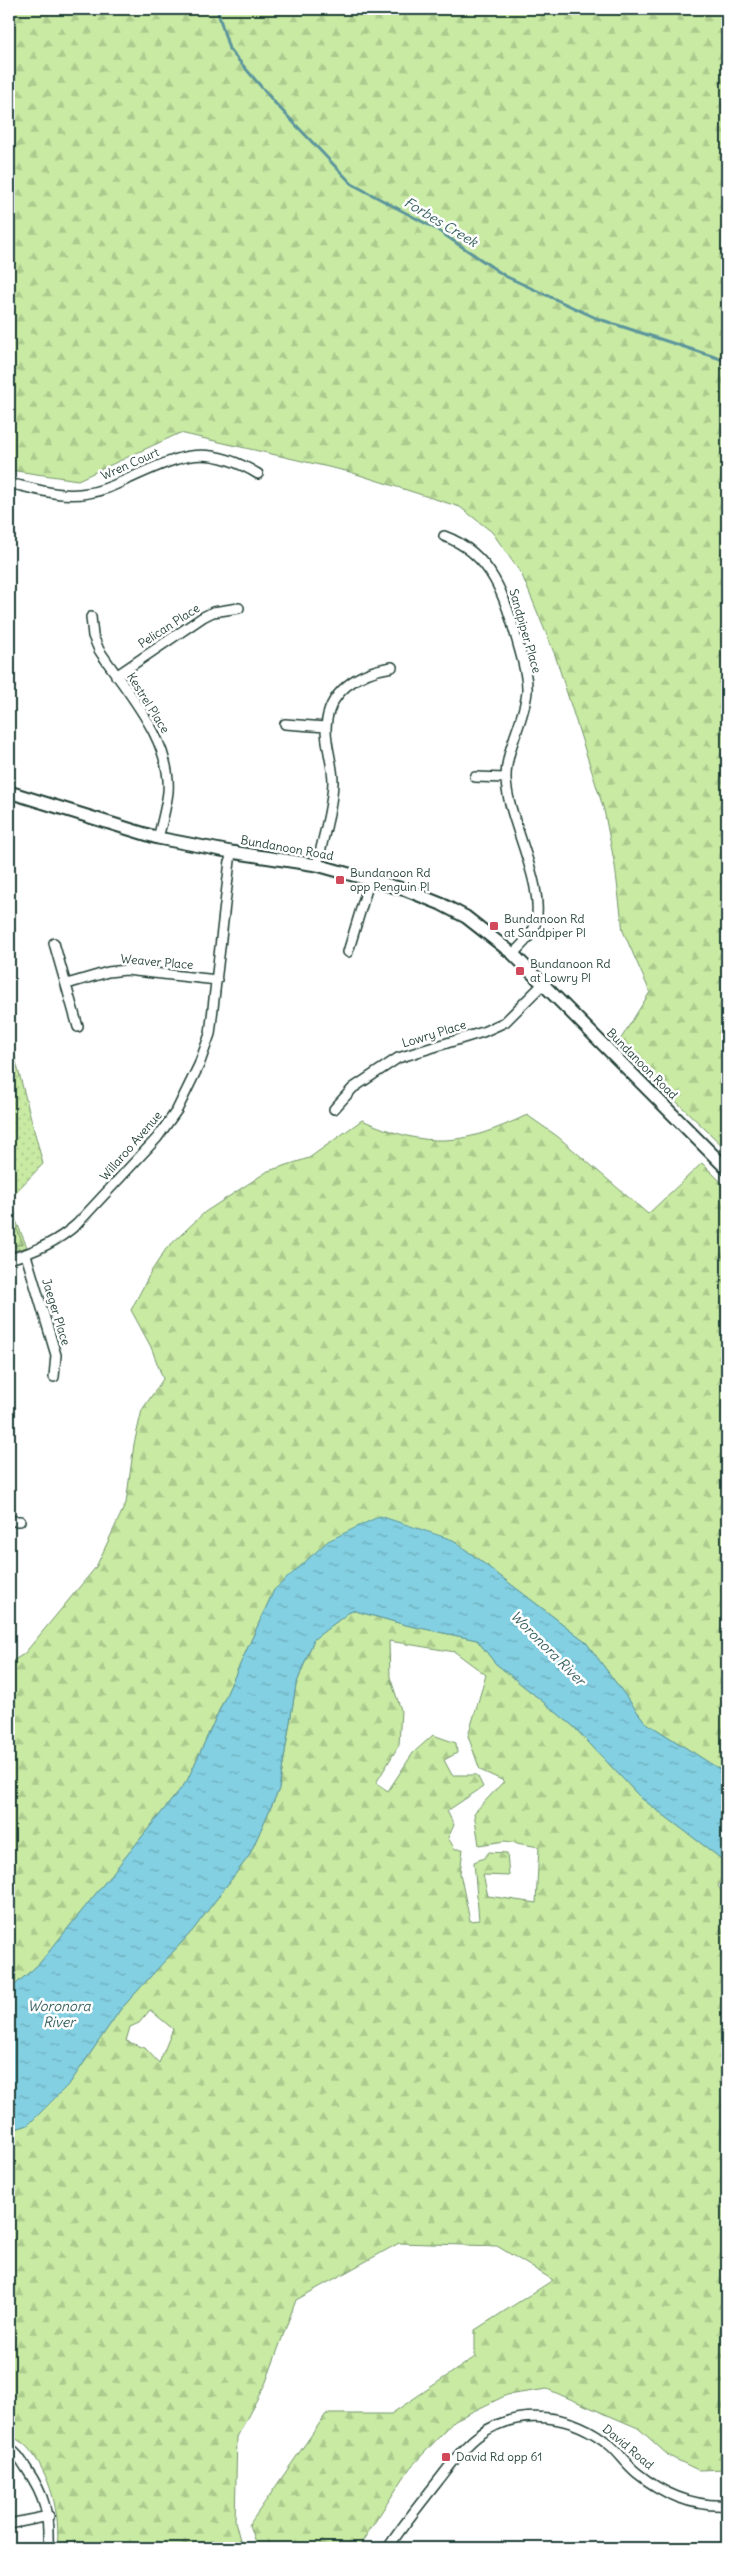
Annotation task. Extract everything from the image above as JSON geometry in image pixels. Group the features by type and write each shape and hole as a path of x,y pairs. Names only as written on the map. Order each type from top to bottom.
{"street":[{"name":"Wren Court","path":"9,484 61,494 88,494 101,491 168,462 195,455 210,455 238,462 258,474"},
{"name":"Sandpiper Place","path":"444,536 469,548 479,557 497,583 509,612 524,668 526,698 506,778 509,800 534,886 538,911 534,929 512,954"},
{"name":"Pelican Place","path":"116,676 203,617 213,612 239,608"},
{"name":"Kestrel Place","path":"91,617 93,636 99,650 150,727 165,759 168,791 158,838"},
{"path":"317,865 332,796 332,767 326,727 333,703 347,685 359,676 375,670 392,668"},
{"path":"285,724 326,727"},
{"path":"476,777 506,778"},
{"name":"Bundanoon Road","path":"9,792 158,838 231,852 317,865 370,879 424,897 454,911 481,927 512,954 727,1169"},
{"name":"Willaroo Avenue","path":"9,1259 26,1254 54,1241 77,1224 149,1148 167,1125 192,1081 210,1034 231,852"},
{"path":"348,952 370,879"},
{"path":"54,943 78,1027"},
{"name":"Weaver Place","path":"67,984 108,972 126,970 217,980"},
{"name":"Lowry Place","path":"334,1109 353,1088 398,1058 483,1032 505,1022 543,984"},
{"name":"Jaeger Place","path":"26,1254 56,1355 54,1377"},
{"path":"9,1521 20,1521"},
{"name":"David Road","path":"388,2548 466,2446 492,2428 528,2417 544,2417 559,2420 576,2425 595,2435 611,2446 636,2472 671,2496 716,2506 727,2505"},
{"path":"9,2448 15,2452 37,2484 49,2516 48,2548"},
{"path":"9,2524 49,2516"}],"green space":[{"path":"9,9 727,9 727,1150 617,1045 650,992 623,931 615,866 604,810 555,655 522,575 492,532 460,507 350,472 180,433 78,480 9,470"},
{"path":"9,1035 43,1164 9,1199"},
{"path":"527,1115 557,1136 648,1214 702,1163 727,1188 727,1774 645,1722 585,1641 453,1540 274,1590 187,1781 39,1964 9,1990 9,1663 24,1654 96,1567 126,1503 134,1444 142,1410 163,1379 151,1347 131,1310 152,1270 166,1249 205,1212 268,1171 309,1158 362,1120 406,1136 445,1140 483,1133"},
{"path":"9,1204 27,1247 9,1252"},
{"path":"9,1210 23,1244 9,1247"},
{"path":"352,1610 406,1625 477,1640 495,1663 573,1726 641,1798 727,1863 727,1884 720,1882 718,1886 724,1894 727,1908 727,2469 698,2470 669,2456 638,2428 547,2389 507,2395 455,2420 410,2468 358,2548 257,2548 249,2525 326,2414 391,2414 475,2357 475,2330 553,2280 497,2246 399,2243 296,2300 266,2382 237,2437 235,2521 242,2548 57,2548 57,2522 48,2482 36,2458 28,2448 9,2434 9,2131 28,2125 70,2083 120,2010 193,1930 249,1856 279,1789 296,1685 314,1639","holes":["389,1641 455,1652 486,1675 468,1736 480,1770 504,1781 474,1813 479,1845 505,1841 539,1847 536,1903 488,1896 483,1875 509,1876 507,1853 489,1852 484,1858 474,1862 479,1920 470,1921 460,1873 463,1849 455,1849 448,1838 454,1825 447,1811 483,1787 477,1775 452,1775 444,1760 457,1753 456,1743 433,1735 413,1753 388,1791 376,1783 399,1745 401,1710 390,1677","150,2010 173,2029 159,2063 145,2048 126,2041 130,2027 139,2023"]}],"water":[{"name":"Woronora River","path":"380,1516 453,1540 585,1641 645,1722 727,1774 727,1863 641,1798 573,1726 495,1663 477,1640 406,1625 352,1610 314,1639 296,1685 279,1789 249,1856 193,1930 120,2010 70,2083 28,2125 9,2131 9,1990 39,1964 187,1781 274,1590 328,1541"}],"waterway":[{"name":"Forbes Creek","path":"217,9 229,49 275,103 352,184 436,229 505,276 596,318 727,361"}],"place":[{"name":"Bundanoon Rd opp Penguin Pl","path":"340,880"},
{"name":"Bundanoon Rd at Sandpiper Pl","path":"494,926"},
{"name":"Bundanoon Rd at Lowry Pl","path":"520,971"},
{"name":"David Rd opp 61","path":"446,2457"}]}
